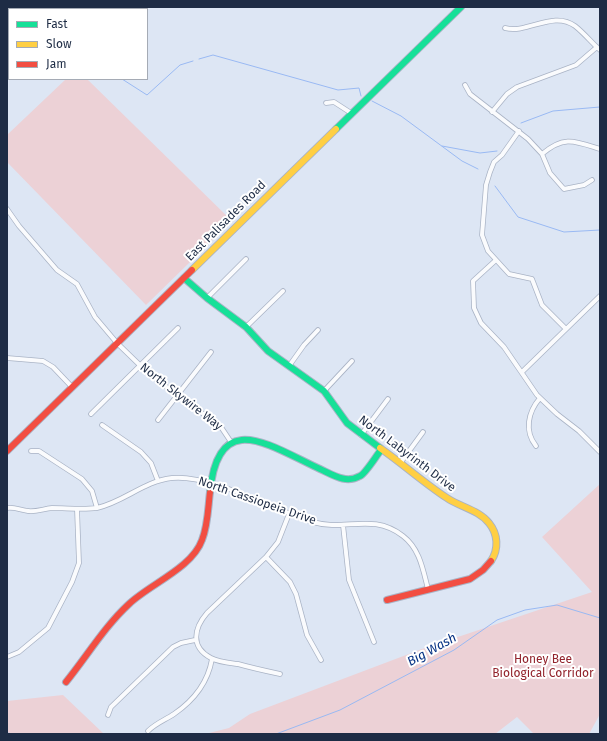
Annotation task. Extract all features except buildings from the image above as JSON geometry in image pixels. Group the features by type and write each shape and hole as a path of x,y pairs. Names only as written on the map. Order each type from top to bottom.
{"street":[{"name":"East Palisades Road","path":"7,451 461,7"},
{"path":"492,112 508,94 517,87 576,65 598,49 575,26 562,21 550,20 512,30 505,28"},
{"path":"465,86 470,94 519,131 542,154 550,174 564,189 584,185 592,180"},
{"path":"326,103 334,102 351,113"},
{"path":"519,131 502,155 494,162 486,185 482,235 486,247 509,274 532,279 542,305 566,329"},
{"path":"542,154 555,144 570,140 600,149"},
{"name":"North Skywire Way","path":"7,209 19,226 58,270 78,284 95,317 117,343 149,374 221,426 231,442"},
{"path":"207,298 246,259"},
{"path":"496,260 473,281 474,308 481,323 504,347 540,398 579,431 600,452"},
{"name":"North Labyrinth Drive","path":"184,278 207,298 246,327 268,351 324,391 347,422 361,434 455,503 474,511 485,518 493,528 496,540 494,555 489,566 481,574 470,579 387,600"},
{"path":"246,327 283,291"},
{"path":"522,372 600,296"},
{"path":"91,414 178,328"},
{"path":"289,366 304,345 318,330"},
{"path":"158,420 211,352"},
{"path":"7,358 43,361 49,364 72,387"},
{"path":"324,391 352,361"},
{"path":"536,446 531,437 529,420 534,404 540,398"},
{"path":"361,434 388,399"},
{"path":"102,425 141,452 151,464 158,481"},
{"path":"401,462 423,432"},
{"path":"66,682 130,604 191,555 202,542 206,528 214,462 220,451 231,442 247,438 260,441 344,480 361,476 382,450"},
{"path":"31,451 39,451 82,479 92,491 97,508"},
{"name":"North Cassiopeia Drive","path":"7,508 36,511 51,508 77,510 97,508 116,502 141,487 158,481 172,478 192,478 211,483 314,523 343,525 373,523 388,527 403,536 415,549 421,562 428,589"},
{"path":"7,657 19,652 48,628 72,582 79,563 77,510"},
{"path":"280,674 212,659 201,651 195,640 196,630 207,613 266,557 278,542 289,514"},
{"path":"343,525 350,580 374,642"},
{"path":"266,557 290,582 296,594 307,635 320,660"},
{"path":"108,715 112,707 173,646 181,642 195,640"},
{"path":"148,731 153,726 184,706 196,694 210,670 212,659"}],"green space":[{"path":"65,80 88,80 232,221 146,305 7,162 7,135"},
{"name":"Honey Bee Biological Corridor","path":"600,484 600,714 589,734 534,734 517,717 495,734 205,734 229,728 250,714 422,649 592,592 542,537"},
{"path":"63,695 104,734 7,734 7,701"}],"waterway":[{"path":"199,59 213,55 338,90 359,88 361,96"},
{"path":"124,80 147,95 180,65 193,61"},
{"path":"372,101 401,116 462,161 478,169"},
{"path":"521,123 553,111 600,107"},
{"path":"442,146 480,153 497,151"},
{"path":"495,186 518,217 564,232 600,230"},
{"name":"Big Wash","path":"276,734 340,710 454,650 497,620 525,610 557,605 600,618"},
{"name":"Big Wash","path":"7,733 13,734"}],"traffic: fast":[{"path":"336,129 461,7"},
{"path":"184,278 207,298 246,327 268,351 324,391 347,423 380,448"},
{"path":"210,492 215,466 224,449 235,441 249,440 265,444 335,476 345,479 360,476 381,450"}],"traffic: slow":[{"path":"192,270 336,129"},
{"path":"380,448 447,498 475,512 489,523 496,537 495,552 491,561"}],"traffic: jam":[{"path":"7,451 192,270"},
{"path":"66,682 104,631 120,613 138,597 180,567 197,550 206,528 210,492"},
{"path":"387,600 470,579 483,570 491,561"}]}
